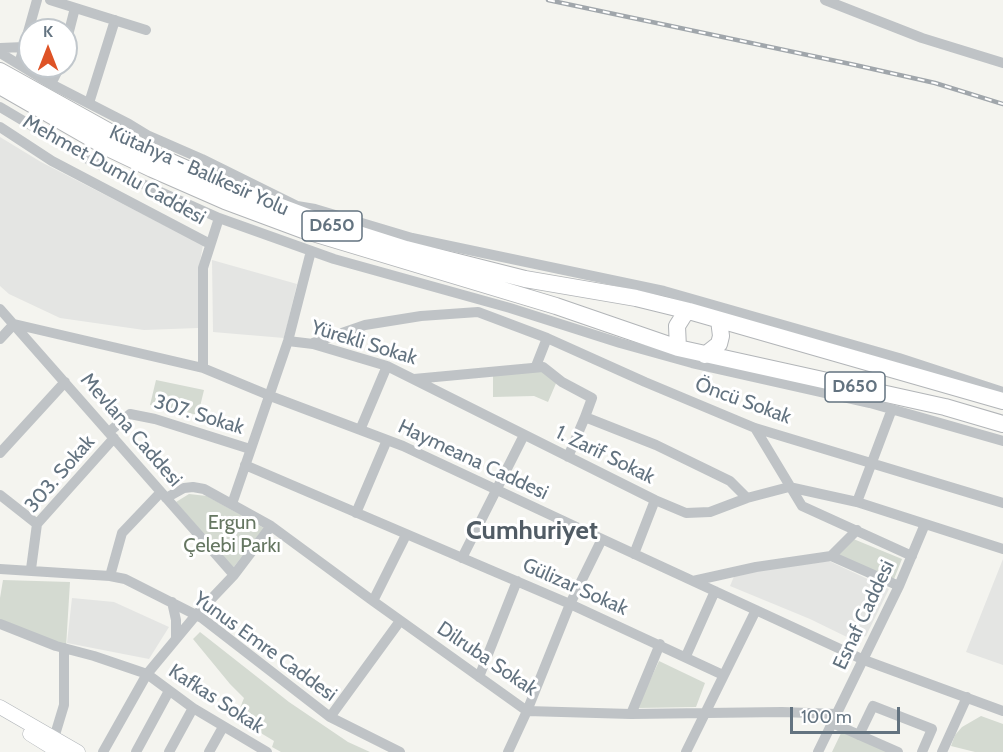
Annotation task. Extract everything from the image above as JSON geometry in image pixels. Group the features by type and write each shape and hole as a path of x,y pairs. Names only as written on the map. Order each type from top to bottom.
{"highway":[{"name":"Kütahya - Balıkesir Yolu","path":"0,70 108,123 135,146 228,187 321,222 406,249 525,279 636,298 689,311 1003,401"},
{"name":"Kütahya - Balıkesir Yolu","path":"0,86 108,148 225,201 303,230 556,306 678,348 945,407 1003,424"},
{"path":"678,348 677,326 689,311"},
{"path":"705,355 719,344 721,336 719,320"}],"main road":[{"path":"0,707 78,752"},
{"path":"0,716 58,752"}],"street":[{"path":"31,18 36,0"},
{"path":"50,0 146,30"},
{"path":"825,0 922,38 1003,63"},
{"path":"72,18 75,8"},
{"path":"89,104 115,20"},
{"path":"0,48 18,47"},
{"path":"0,53 18,63"},
{"path":"41,78 89,104 108,123 147,135 202,159 297,206 315,209 412,238 664,291 898,358 1003,392"},
{"path":"51,84 54,78"},
{"path":"0,107 91,161 219,218 334,259 510,308 692,363 892,409 1003,441"},
{"name":"Mehmet Dumlu Caddesi","path":"0,127 52,161 210,244"},
{"path":"147,135 228,187"},
{"path":"203,368 203,268 219,218"},
{"path":"232,504 288,341 311,251"},
{"name":"Mevlana Caddesi","path":"0,309 234,575"},
{"name":"Öncü Sokak","path":"313,344 365,325 421,316 478,312 547,338 755,428 1003,502"},
{"path":"0,339 14,324"},
{"name":"Haymeana Caddesi","path":"14,324 203,368 387,440 864,660 1003,711"},
{"path":"547,338 536,366 543,367 562,382 592,398 568,457"},
{"name":"Yürekli Sokak","path":"288,341 313,344 387,366 414,379 536,366"},
{"path":"360,430 387,366"},
{"name":"1. Zarif Sokak","path":"414,379 655,500 686,513 710,512 747,498 789,487"},
{"path":"0,453 65,382"},
{"path":"857,502 892,409"},
{"name":"307. Sokak","path":"112,435 130,414 155,419 250,449"},
{"path":"585,417 656,445 730,481 747,498"},
{"path":"755,428 802,506 912,556"},
{"name":"303. Sokak","path":"31,569 37,524 112,435"},
{"path":"462,558 524,435"},
{"path":"356,513 387,440"},
{"name":"Gülizar Sokak","path":"245,465 570,604 723,675"},
{"path":"789,487 857,502 1003,549"},
{"name":"Dilruba Sokak","path":"164,495 184,488 204,489 271,526 527,711 631,714 782,712 834,718"},
{"path":"0,495 37,524"},
{"path":"111,576 122,533 164,495"},
{"path":"634,554 655,500"},
{"name":"Esnaf Caddesi","path":"818,752 864,660 926,524"},
{"path":"103,752 147,674 196,615 234,575 271,526"},
{"path":"831,556 857,530"},
{"path":"373,601 406,535"},
{"path":"508,752 570,604 602,539"},
{"path":"693,581 756,567 831,556 899,586"},
{"name":"Yunus Emre Caddesi","path":"0,572 31,569 60,574 111,576 125,579 196,615 330,717 400,752"},
{"path":"479,677 517,581"},
{"path":"686,656 715,591"},
{"path":"172,602 176,620 176,638"},
{"path":"686,752 756,610"},
{"path":"330,717 400,621"},
{"name":"Kafkas Sokak","path":"0,624 64,648 147,674 253,749 267,752"},
{"path":"631,714 660,644"},
{"path":"54,738 64,705 64,648"},
{"path":"136,752 169,691"},
{"path":"946,751 967,698"},
{"path":"859,735 873,706 932,729 922,752"},
{"path":"169,752 193,708"},
{"path":"834,718 859,735 898,752"},
{"path":"209,752 223,728"}],"shaded area":[{"path":"0,137 41,162 203,245 199,267 198,328 144,330 60,318 9,294 0,286"},
{"path":"212,260 297,284 284,338 213,332"},
{"path":"1003,559 1003,665 966,652"},
{"path":"829,561 889,589 866,636 853,640 810,619 730,586 735,574"},
{"path":"72,598 114,602 169,627 149,659 67,643"}],"green space":[{"path":"537,368 557,381 548,402 534,396 493,397 493,373"},
{"path":"156,380 204,390 198,415 150,405"},
{"name":"Ergun Çelebi Parkı","path":"189,494 207,496 264,528 233,568 176,502"},
{"path":"851,538 902,559 894,579 835,555"},
{"path":"3,580 70,582 66,647 0,622"},
{"path":"200,632 289,702 348,742 370,752 281,752 272,747 274,741 236,718 244,698 193,639"},
{"path":"659,661 705,683 696,707 637,708"},
{"path":"981,716 1003,724 1003,752 975,752 951,746 955,735 962,727"},
{"path":"843,729 891,752 832,752"}],"railway":[{"path":"548,0 935,83 1003,104"}],"district":[{"name":"Cumhuriyet","path":"532,531"}]}
